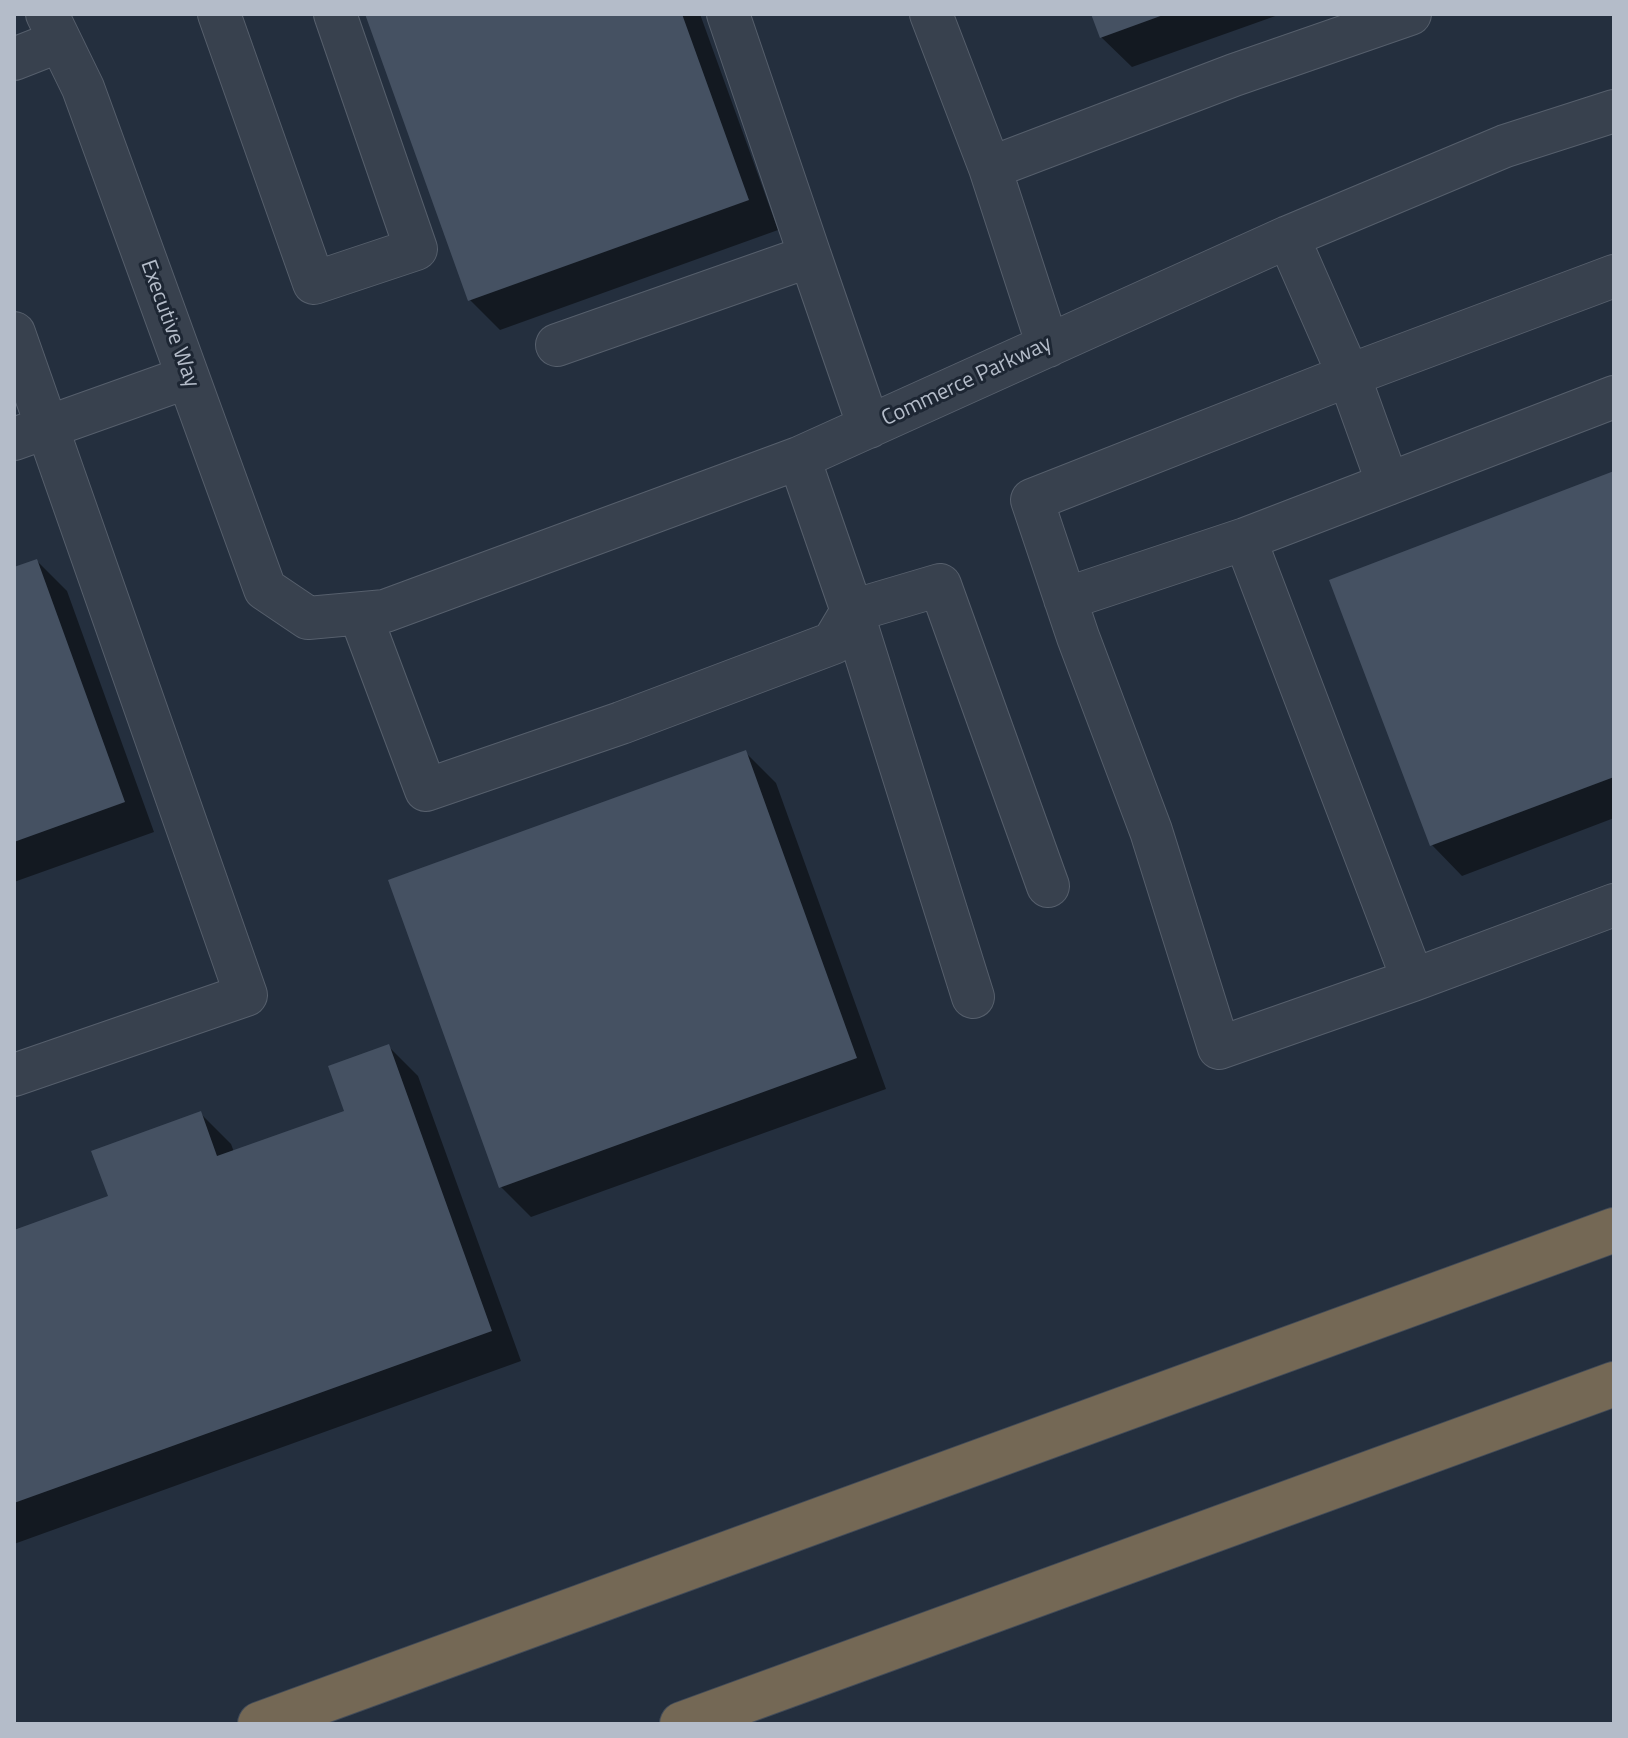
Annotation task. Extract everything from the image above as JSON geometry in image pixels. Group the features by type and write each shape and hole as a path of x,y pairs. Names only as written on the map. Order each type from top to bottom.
{"highway":[{"path":"260,1724 1614,1230"},
{"path":"682,1724 1614,1384"}],"street":[{"path":"219,14 314,283 416,249 335,14"},
{"path":"728,14 869,427"},
{"path":"931,14 990,168 1048,346"},
{"path":"990,168 1234,75 1410,14"},
{"path":"14,59 54,28"},
{"name":"Executive Way","path":"54,28 83,88 265,589 308,618"},
{"name":"Commerce Parkway","path":"308,618 385,611 799,458 1288,237 1505,146 1614,111"},
{"path":"1288,237 1349,376 1388,484"},
{"path":"557,345 810,256"},
{"path":"1614,276 1032,500 1065,599 1151,831 1219,1048 1614,905"},
{"path":"14,333 31,434 246,995 14,1075"},
{"path":"31,434 188,377"},
{"path":"1065,599 1245,539 1614,397"},
{"path":"799,458 852,611 973,997"},
{"path":"1245,539 1413,980"},
{"path":"360,614 426,790 621,723 833,643 852,611 940,585 1048,886"}],"building":[{"path":"365,14 682,14 749,200 468,301"},
{"path":"1091,14 1166,14 1100,38"},
{"path":"1614,471 1614,777 1430,846 1329,580"},
{"path":"37,559 125,802 14,842 14,567"},
{"path":"746,750 857,1058 499,1188 388,880"},
{"path":"389,1044 492,1331 14,1503 14,1230 108,1196 91,1151 201,1111 217,1156 344,1111 328,1066"}]}
